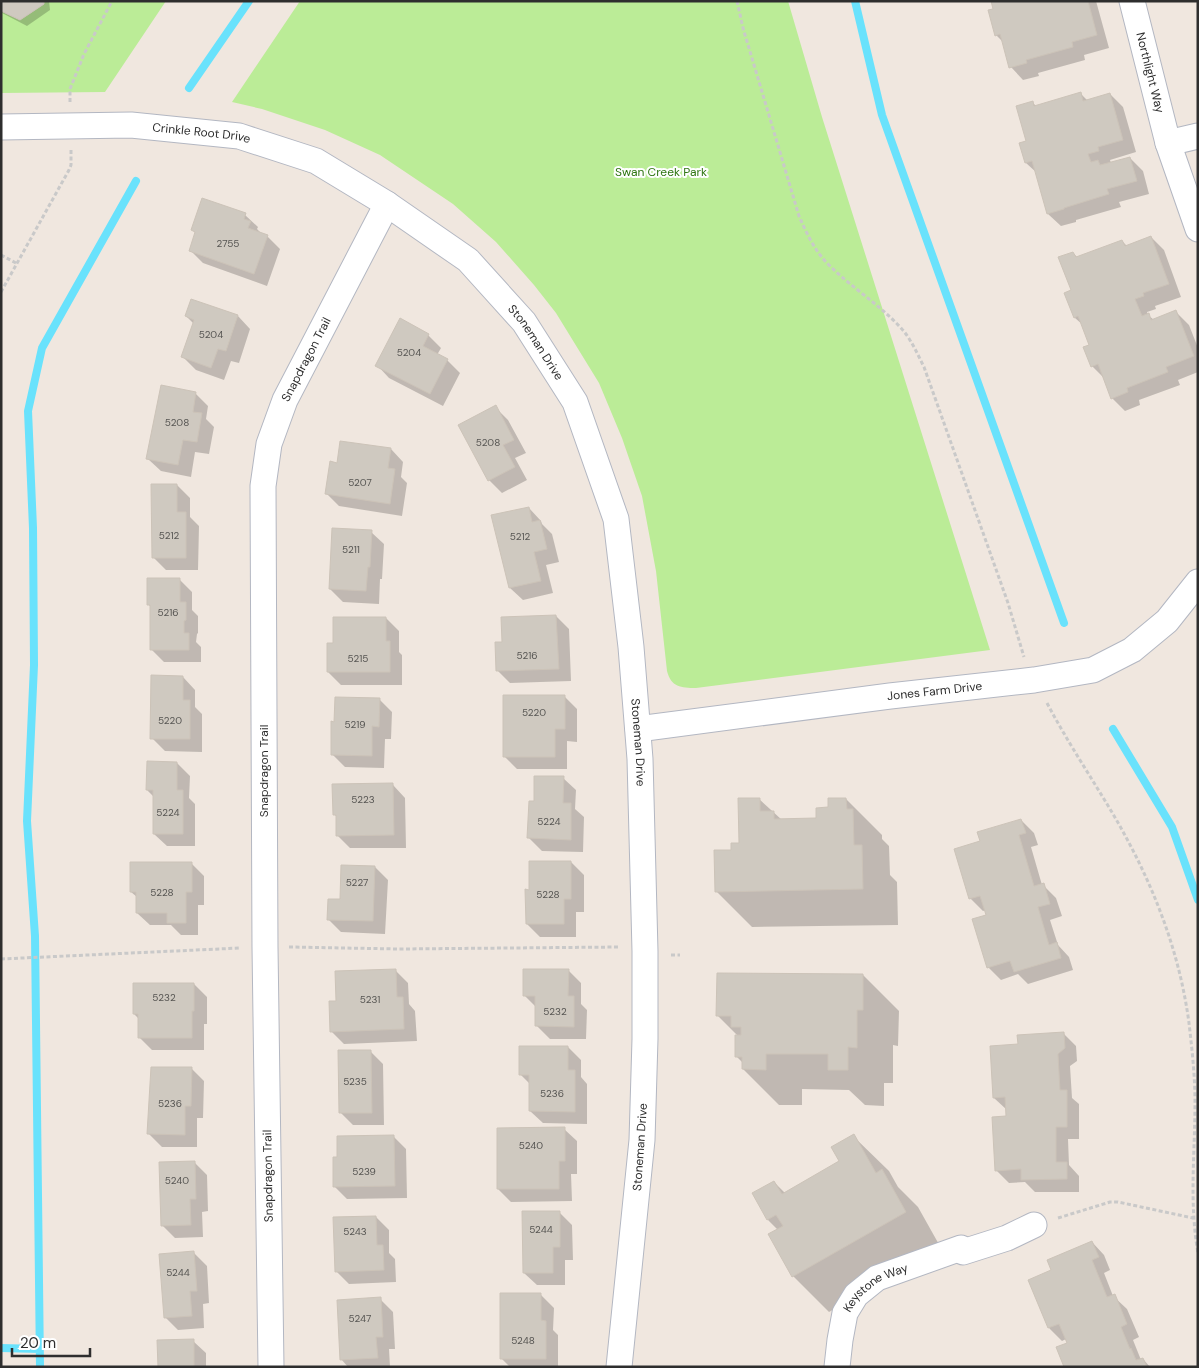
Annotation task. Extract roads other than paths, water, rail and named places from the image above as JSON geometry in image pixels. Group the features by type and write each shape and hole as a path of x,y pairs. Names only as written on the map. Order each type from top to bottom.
{"street":[{"name":"Northlight Way","path":"1132,1 1168,143 1198,229"},
{"name":"Crinkle Root Drive","path":"1,127 131,125 239,136 316,161 387,204"},
{"path":"1168,143 1198,136"},
{"name":"Stoneman Drive","path":"387,204 468,260 524,322 574,402 616,519 631,647 638,729 645,951 642,1140 619,1367"},
{"name":"Snapdragon Trail","path":"271,1367 265,947 263,486 269,444 285,400 387,204"},
{"name":"Jones Farm Drive","path":"638,729 890,696 1034,680 1093,670 1132,650 1167,621 1198,582"},
{"name":"Keystone Way","path":"837,1367 845,1313 856,1295 877,1278 962,1250 1007,1238 1034,1225"}],"waterway":[{"path":"189,88 249,1"},
{"path":"855,1 882,115 1064,623"},
{"path":"40,1367 35,936 27,821 34,665 33,528 28,411 42,348 136,181"},
{"path":"1113,729 1172,827 1198,900"},
{"path":"1,1348 40,1349"}],"park label":[{"name":"Swan Creek Park","path":"661,172"}]}
